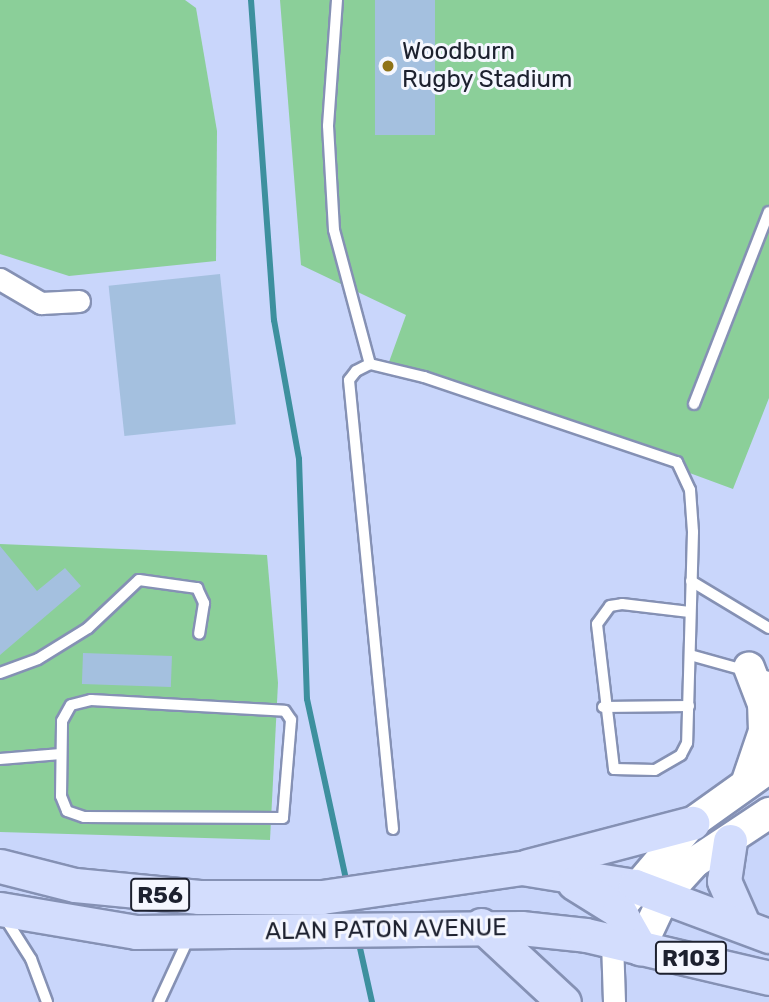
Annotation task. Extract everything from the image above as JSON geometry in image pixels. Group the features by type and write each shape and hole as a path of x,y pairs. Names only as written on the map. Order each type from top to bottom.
{"main road":[{"path":"522,867 691,823"},
{"path":"730,841 724,881 756,930"},
{"name":"ALAN PATON AVENUE","path":"0,866 137,894 322,897 379,891 522,867 557,874 634,916 769,978"},
{"name":"ALAN PATON AVENUE","path":"0,910 66,923 191,934 481,925 634,916 756,930"},
{"path":"481,925 564,1002"}],"street":[{"path":"0,279 41,303 79,301"},
{"path":"615,993 634,916 691,823 757,776 764,731 759,672"},
{"path":"634,916 695,862 769,813"}],"lane":[{"path":"337,0 328,126 334,230 370,364"},
{"path":"694,404 769,212"},
{"path":"370,364 677,462 690,490 691,581 689,706 681,755 655,770 614,769 603,707 597,624 603,611 642,603 690,612"},
{"path":"370,364 349,380 393,829"},
{"path":"0,673 79,634 139,580 197,589 204,603 199,634"},
{"path":"691,581 769,628"},
{"path":"690,655 759,672"},
{"path":"81,702 276,706 291,720 286,814 275,822 84,817 62,806 61,754 65,713 81,702"},
{"path":"603,707 689,706"},
{"path":"0,758 61,754"},
{"path":"0,910 21,939 47,1002"},
{"path":"157,1002 191,934"}],"green space":[{"path":"0,0 185,0 196,8 217,131 216,261 69,276 0,254"},
{"name":"Woodburn Rugby Stadium","path":"280,0 769,0 769,398 733,489 389,362 406,315 301,265"},
{"path":"0,544 267,555 278,683 270,840 0,832"}],"building":[{"name":"Woodburn Rugby Stadium","path":"375,0 435,0 435,135 375,135"},
{"path":"220,274 236,424 124,436 109,286"},
{"path":"0,546 37,591 65,568 81,586 0,655"},
{"path":"83,653 172,656 171,687 82,684"}],"waterway":[{"path":"251,0 274,320 299,459 307,699 347,884"},
{"path":"358,939 372,1002"}],"place":[{"name":"Woodburn Rugby Stadium","path":"388,66"}]}
